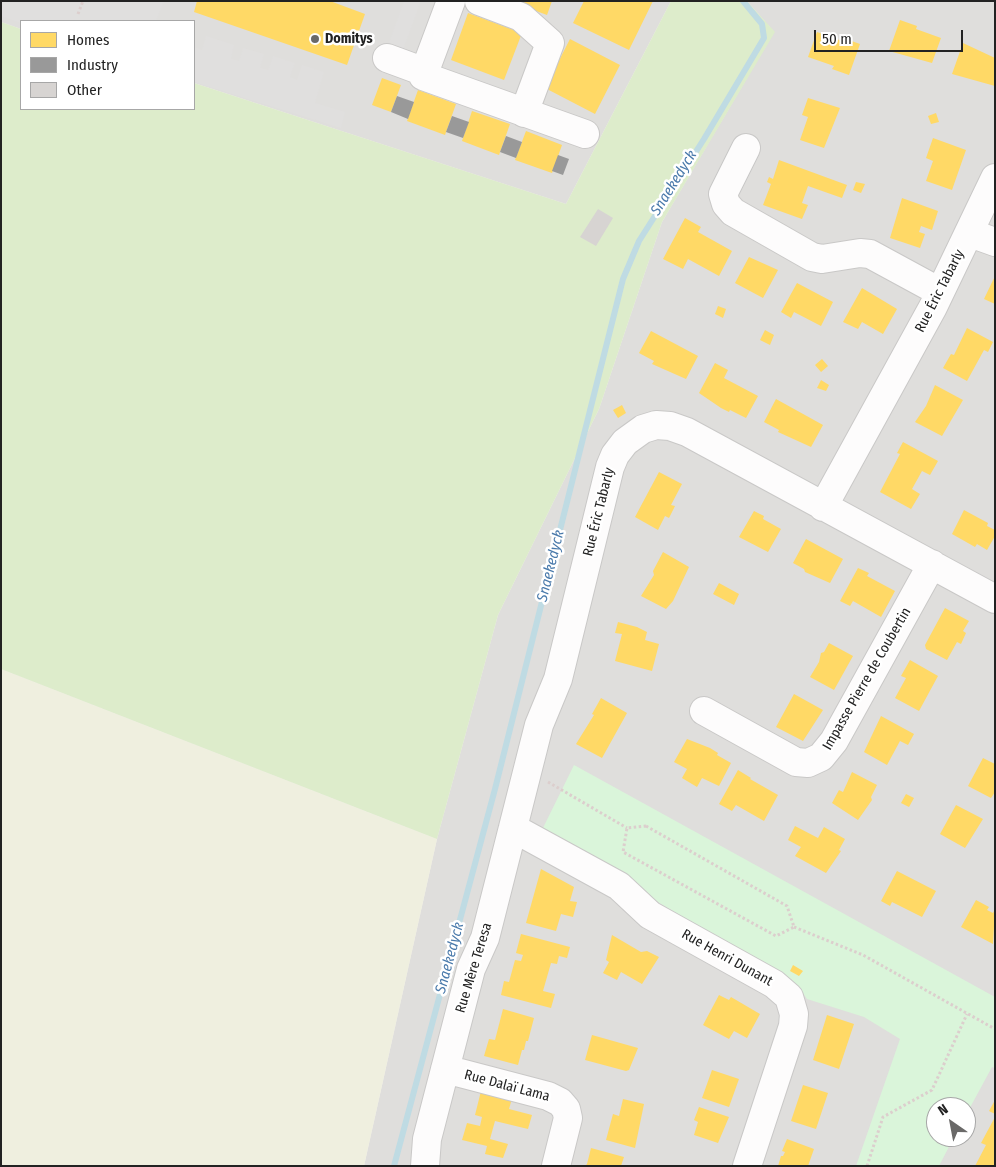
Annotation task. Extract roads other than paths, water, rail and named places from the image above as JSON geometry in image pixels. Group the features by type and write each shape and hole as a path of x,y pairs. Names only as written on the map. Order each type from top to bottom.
{"street":[{"path":"424,74 450,1"},
{"path":"479,1 521,17 550,43 524,112"},
{"path":"387,58 424,74 585,134"},
{"path":"746,148 723,194 726,204 733,212 812,256 822,259 860,253 870,254 940,292"},
{"name":"Rue Éric Tabarly","path":"823,507 940,292 995,178"},
{"path":"970,233 995,242"},
{"name":"Rue Éric Tabarly","path":"528,771 539,725 558,679 610,467 620,448 643,429 656,425 678,428 995,599"},
{"name":"Impasse Pierre de Coubertin","path":"704,711 796,762 808,762 821,757 834,742 932,564"},
{"name":"Rue Mère Teresa","path":"425,1166 427,1139 471,969 485,938 528,771"},
{"name":"Rue Henri Dunant","path":"514,828 619,886 650,915 774,984 789,997 794,1014 793,1026 747,1166"},
{"name":"Rue Dalaï Lama","path":"445,1069 552,1098 560,1102 566,1109 568,1118 556,1166"}],"waterway":[{"name":"Snaekedyck","path":"394,1166 495,789 623,279 639,241 704,139 764,38 762,24 743,1"}],"place":[{"name":"Domitys","path":"315,39"}]}
